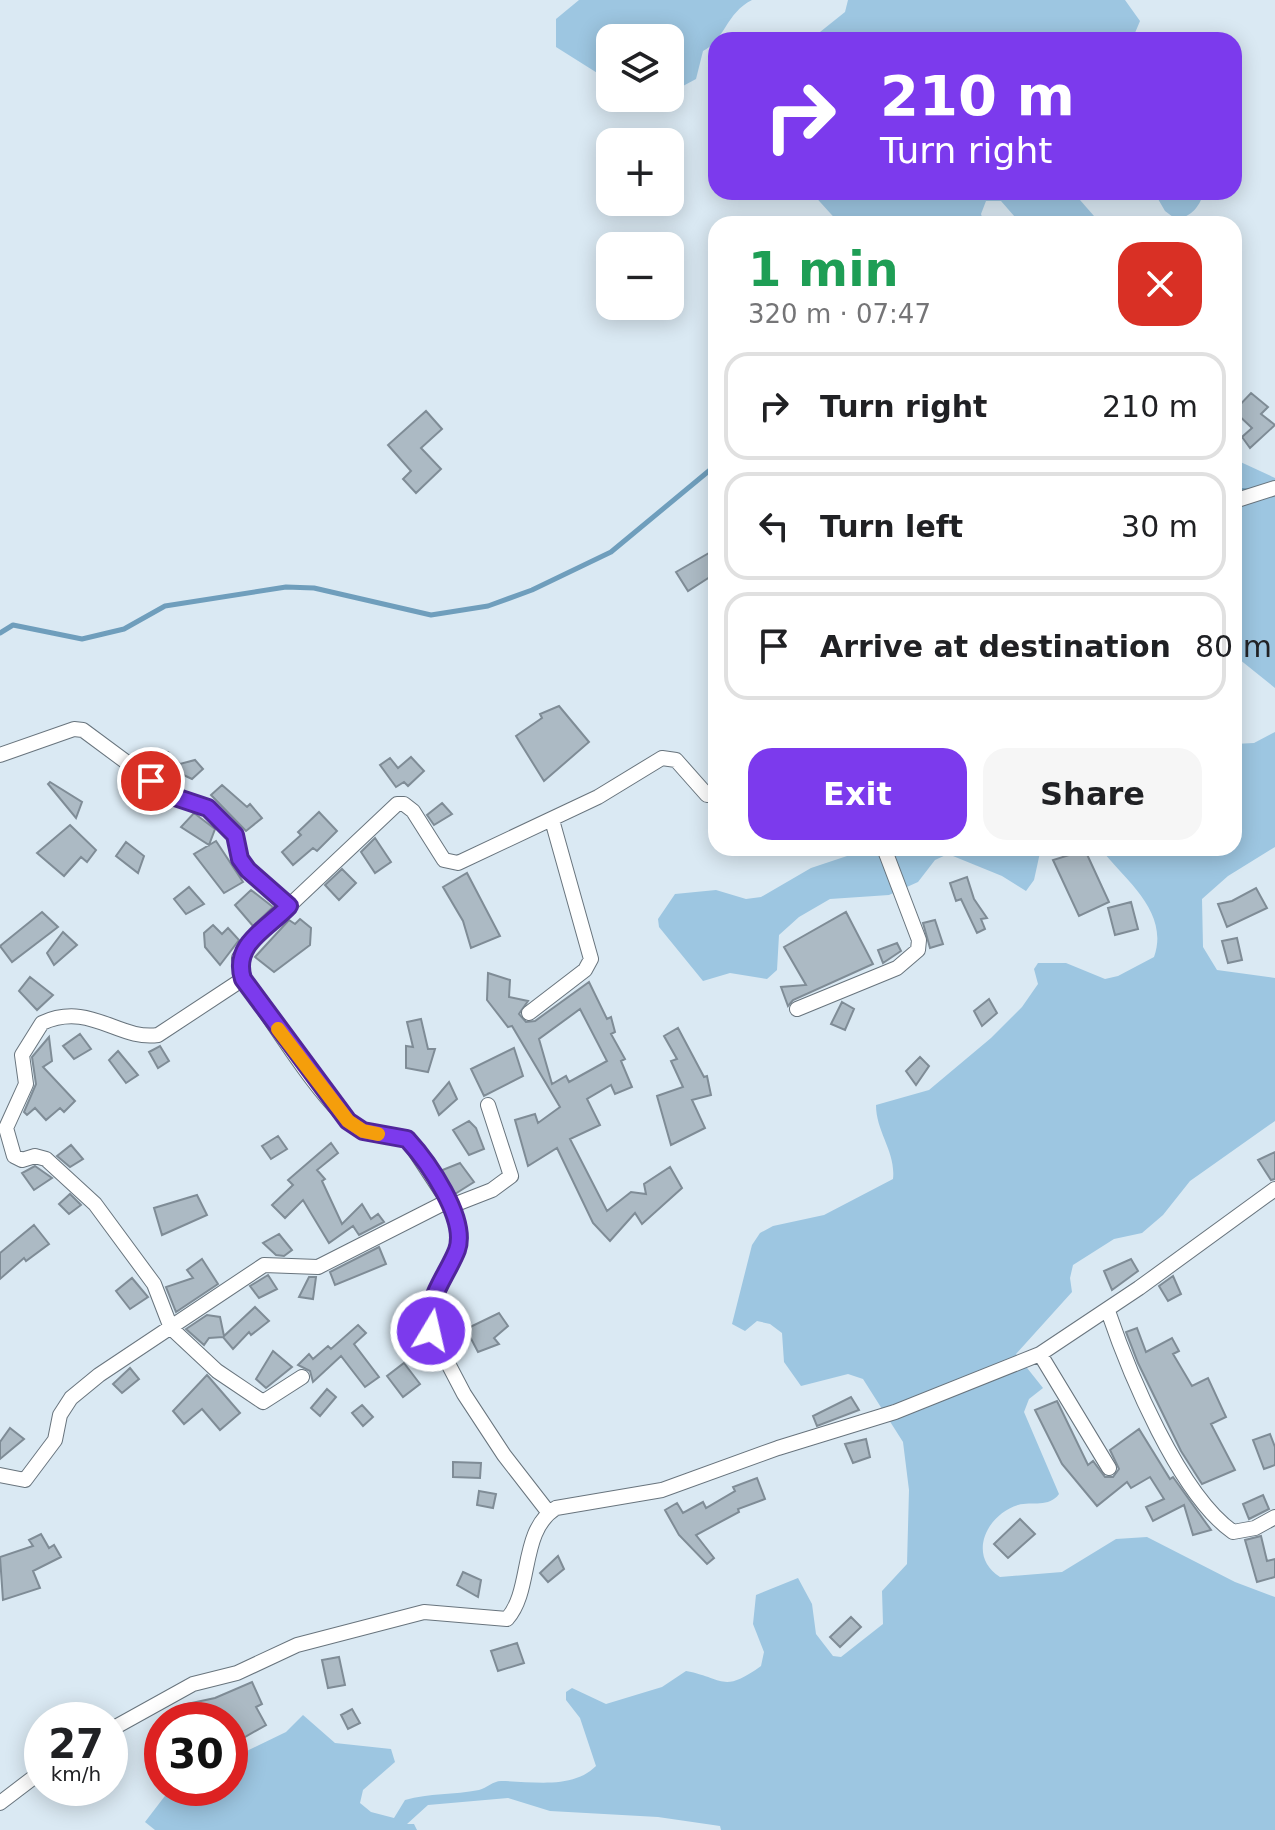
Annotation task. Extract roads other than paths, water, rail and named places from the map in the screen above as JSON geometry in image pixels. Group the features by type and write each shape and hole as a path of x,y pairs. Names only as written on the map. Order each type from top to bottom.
{"street":[{"path":"1242,498 1275,488"},
{"path":"0,755 68,731 83,730 168,793 208,808 235,835 240,859 248,870 289,906"},
{"path":"549,1513 504,1455 464,1394 431,1331 429,1311 458,1247 459,1226 450,1203 407,1139 363,1131 348,1121 243,979 238,963 241,952 397,804 404,804 413,811 444,860 453,863 476,857 552,820 662,758 676,760 708,795"},
{"path":"529,1013 585,970 591,959 552,820"},
{"path":"797,1009 897,968 918,950 919,940 887,856"},
{"path":"243,979 158,1035 142,1035 89,1017 61,1018 42,1023 22,1055 26,1084 6,1128 14,1156 22,1160 35,1156 46,1159 95,1204 154,1284 171,1328 217,1371 260,1401 269,1400 302,1377"},
{"path":"0,1475 26,1479 55,1440 60,1415 71,1398 264,1265 318,1267 450,1203 492,1190 511,1176 488,1105"},
{"path":"128,1720 185,1688 237,1673 297,1645 424,1612 507,1619 514,1607 527,1554 549,1513 571,1505 662,1490 764,1452 895,1412 1040,1354 1108,1311 1275,1189"},
{"path":"1108,1311 1133,1379 1188,1478 1212,1512 1230,1530 1238,1532 1275,1517"},
{"path":"1040,1354 1109,1468"},
{"path":"0,1803 24,1785"}],"waterway":[{"path":"0,633 13,625 82,639 124,629 165,606 286,587 314,588 431,615 488,606 532,590 611,552 708,472"},
{"path":"1242,491 1249,491"}]}
